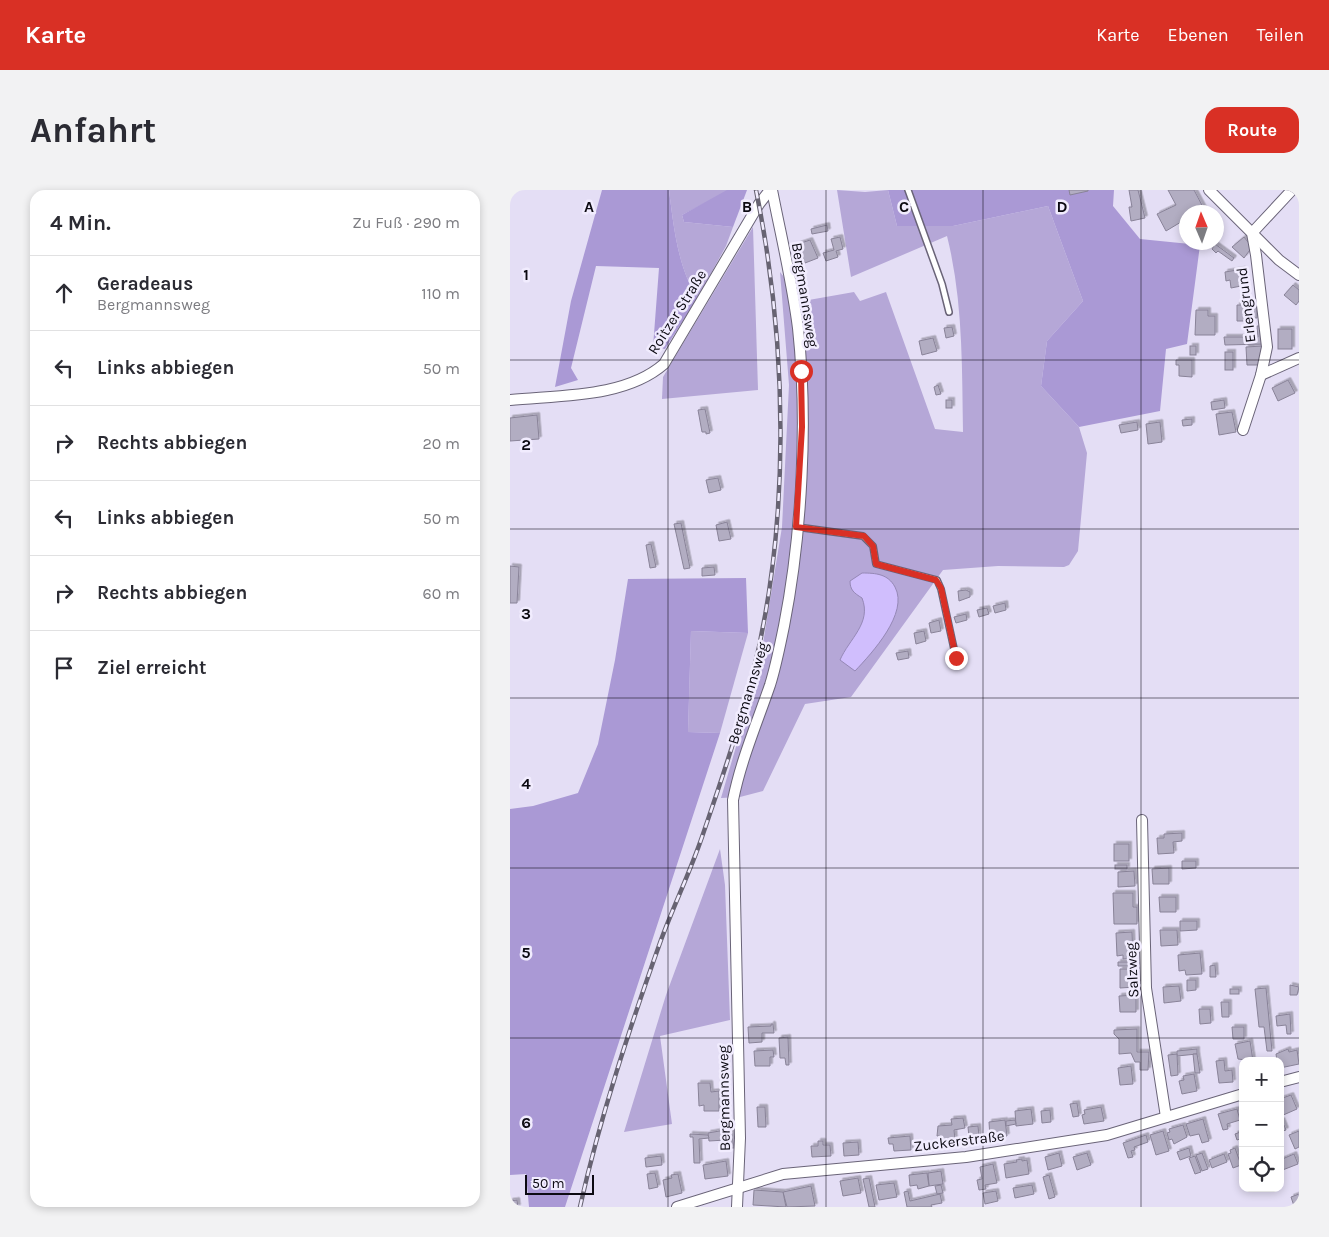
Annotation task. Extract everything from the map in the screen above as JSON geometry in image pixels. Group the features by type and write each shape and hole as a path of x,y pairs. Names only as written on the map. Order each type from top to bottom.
{"street":[{"name":"Roitzer Straße","path":"510,400 612,389 634,384 652,375 664,364 759,204 771,190"},
{"name":"Bergmannsweg","path":"737,1207 740,1138 733,800 738,776 770,683 778,652 792,571 802,445 801,371 793,296 771,190"},
{"path":"1209,190 1279,260 1299,275"},
{"path":"1252,233 1292,190"},
{"name":"Erlengrund","path":"1243,430 1261,375 1267,347 1252,233"},
{"path":"1261,375 1299,358"},
{"name":"Salzweg","path":"1142,820 1146,988 1166,1117"},
{"path":"1284,1081 1299,1077"},
{"name":"Zuckerstraße","path":"677,1207 783,1174 966,1157 1107,1134 1239,1095"}],"lane":[{"path":"908,190 942,284 949,312"},
{"path":"796,527 864,536 873,546 876,564 936,580 941,588 956,658"}],"shaded area":[{"path":"602,190 669,190 681,260 691,286 698,297 665,349 653,347 659,268 596,266 571,368 578,380 555,387 571,301"},
{"path":"669,190 730,190 682,215 684,222 733,227 726,246 698,297 691,286 681,260"},
{"path":"727,190 747,190 733,227 684,222 682,215"},
{"path":"837,190 865,192 888,190 897,226 953,226 1048,206 1083,301 1047,341 1041,386 1079,427 1087,453 1078,551 1069,565 1064,567 998,566 943,570 851,697 805,704 763,791 740,797 721,798 759,668 782,527 789,385 780,272 803,301 854,292 860,301 886,292 935,429 963,432 959,309 947,236 851,277"},
{"path":"888,190 1114,190 1113,206 1140,239 1179,243 1179,250 1199,250 1187,344 1166,349 1160,411 1079,427 1041,386 1047,341 1083,301 1048,206 953,226 897,226"},
{"path":"753,227 758,390 662,399 663,377"},
{"path":"862,573 877,574 889,579 895,587 898,597 897,609 887,632 855,671 840,660 862,623 864,607 862,598 853,591 850,581"},
{"path":"746,578 748,633 691,631 688,732 720,733 565,1207 529,1207 526,1174 510,1175 510,809 533,806 578,793 598,744 615,660 628,579"},
{"path":"691,631 748,633 720,733 688,732"},
{"path":"720,849 725,885 730,1020 660,1036 672,1124 624,1132 666,995"}],"building":[{"path":"1069,190 1088,190 1088,191 1070,195"},
{"path":"1129,190 1138,190 1145,218 1131,221 1129,207 1132,207"},
{"path":"1168,190 1194,190 1202,205 1179,205 1179,223 1166,231 1157,214 1176,205"},
{"path":"827,225 828,231 812,234 811,229"},
{"path":"840,237 843,249 836,251 838,257 826,261 823,253 834,250 831,239"},
{"path":"1244,237 1252,247 1244,258 1232,247"},
{"path":"810,240 818,258 805,263 798,244"},
{"path":"1213,250 1223,250 1234,258 1232,261 1218,251 1216,253"},
{"path":"1243,269 1246,285 1231,288 1230,280 1226,281 1225,272"},
{"path":"1293,285 1299,290 1299,301 1296,305 1284,295"},
{"path":"1237,305 1257,305 1257,318 1250,318 1250,321 1237,321"},
{"path":"1196,310 1208,310 1208,316 1215,316 1215,335 1195,335"},
{"path":"1257,326 1263,326 1265,344 1225,345 1224,337 1258,337"},
{"path":"952,327 954,336 946,338 944,328"},
{"path":"1278,329 1292,329 1292,349 1278,349"},
{"path":"933,338 937,351 922,355 919,341"},
{"path":"1190,346 1196,346 1196,355 1190,355"},
{"path":"1262,346 1262,365 1247,365 1246,347"},
{"path":"1225,352 1233,352 1233,370 1225,370"},
{"path":"1176,360 1192,360 1192,377 1179,376 1179,365 1176,365"},
{"path":"1288,380 1295,393 1278,401 1272,388"},
{"path":"938,385 941,394 936,395 934,387"},
{"path":"946,400 952,400 952,408 946,408"},
{"path":"1224,400 1225,408 1212,410 1211,402"},
{"path":"705,409 710,433 706,434 706,432 702,432 698,410"},
{"path":"1232,412 1236,432 1219,435 1216,414"},
{"path":"537,415 539,439 510,441 510,418"},
{"path":"1192,419 1192,425 1183,426 1182,420"},
{"path":"1137,422 1138,430 1121,433 1119,425"},
{"path":"1160,422 1162,442 1148,444 1146,424"},
{"path":"718,478 721,490 709,493 706,480"},
{"path":"727,522 731,539 719,541 716,525"},
{"path":"681,523 690,568 684,569 674,524"},
{"path":"651,544 656,567 650,568 646,545"},
{"path":"510,566 519,567 517,603 510,603"},
{"path":"714,567 715,575 702,576 702,568"},
{"path":"966,590 970,592 970,597 959,601 958,591"},
{"path":"1005,603 1006,610 995,613 993,606"},
{"path":"987,608 989,614 979,617 977,610"},
{"path":"966,614 967,620 956,623 954,617"},
{"path":"939,620 941,631 931,633 929,623"},
{"path":"924,631 926,641 916,644 914,633"},
{"path":"908,651 909,658 898,660 896,653"},
{"path":"1182,833 1182,841 1173,842 1174,853 1158,854 1157,838 1164,838 1164,834"},
{"path":"1114,844 1129,844 1129,861 1114,861"},
{"path":"1182,861 1196,861 1196,868 1182,869"},
{"path":"1115,865 1127,865 1127,869 1115,869"},
{"path":"1169,868 1169,884 1153,884 1152,869"},
{"path":"1134,871 1135,886 1118,887 1118,872"},
{"path":"1113,893 1133,893 1133,907 1137,907 1137,924 1114,924"},
{"path":"1159,897 1176,897 1176,912 1160,912"},
{"path":"1180,921 1197,921 1197,930 1180,931"},
{"path":"1160,930 1177,930 1178,945 1161,946"},
{"path":"1132,932 1133,958 1123,959 1123,955 1117,956 1116,933"},
{"path":"1200,953 1202,974 1186,975 1185,970 1179,971 1178,955"},
{"path":"1118,962 1129,962 1130,966 1118,966"},
{"path":"1215,965 1216,977 1210,977 1210,966"},
{"path":"1120,969 1135,969 1135,987 1120,988"},
{"path":"1187,980 1196,980 1196,990 1187,991"},
{"path":"1290,985 1299,987 1297,995 1290,995"},
{"path":"1179,986 1181,1001 1164,1003 1163,987"},
{"path":"1266,988 1272,1051 1267,1051 1264,1027 1259,1027 1255,989"},
{"path":"1230,989 1239,989 1239,994 1230,994"},
{"path":"1136,995 1136,1012 1120,1012 1119,996"},
{"path":"1221,1002 1229,1002 1229,1017 1222,1017"},
{"path":"1199,1009 1210,1009 1211,1023 1200,1024"},
{"path":"1290,1014 1291,1034 1287,1034 1286,1025 1277,1026 1276,1016"},
{"path":"773,1024 774,1033 762,1033 762,1042 749,1043 748,1027 771,1026"},
{"path":"1232,1027 1244,1027 1244,1039 1233,1039"},
{"path":"1137,1029 1137,1052 1149,1052 1148,1070 1140,1070 1140,1062 1135,1062 1131,1053 1119,1054 1119,1039 1114,1034 1114,1030"},
{"path":"788,1037 789,1065 786,1065 785,1058 780,1058 779,1038"},
{"path":"1250,1041 1252,1057 1239,1057 1238,1059 1235,1044"},
{"path":"1197,1049 1197,1054 1177,1056 1177,1051"},
{"path":"1288,1049 1289,1052 1297,1050 1299,1064 1284,1067 1284,1057 1276,1057 1276,1054"},
{"path":"773,1050 774,1057 770,1057 770,1066 755,1066 754,1051"},
{"path":"1177,1054 1178,1075 1171,1076 1168,1055"},
{"path":"1193,1054 1197,1054 1200,1073 1195,1073"},
{"path":"1224,1060 1225,1071 1232,1070 1233,1082 1219,1083 1216,1061"},
{"path":"1131,1066 1133,1084 1120,1085 1118,1068"},
{"path":"1194,1074 1197,1091 1182,1094 1179,1081 1184,1080 1183,1076"},
{"path":"698,1083 710,1083 711,1092 719,1091 719,1111 704,1111 704,1105 699,1106"},
{"path":"1291,1095 1297,1109 1284,1115 1284,1098"},
{"path":"1077,1103 1079,1116 1073,1117 1070,1104"},
{"path":"757,1107 765,1107 766,1127 758,1127"},
{"path":"1101,1107 1104,1121 1084,1124 1082,1115 1085,1114 1084,1110"},
{"path":"1031,1109 1033,1124 1016,1126 1015,1111"},
{"path":"1237,1109 1239,1120 1227,1124 1228,1129 1223,1130 1218,1114"},
{"path":"1050,1110 1051,1122 1042,1123 1041,1111"},
{"path":"963,1118 965,1128 954,1130 955,1140 941,1141 940,1136 937,1136 938,1126 952,1125 951,1119"},
{"path":"1203,1119 1209,1141 1202,1143 1199,1134 1190,1136 1186,1124"},
{"path":"1005,1120 1007,1136 990,1138 989,1122"},
{"path":"1015,1120 1016,1124 1006,1126 1006,1121"},
{"path":"1183,1125 1187,1137 1174,1144 1172,1139 1169,1140 1167,1133 1170,1132 1169,1129"},
{"path":"978,1126 979,1136 969,1137 968,1127"},
{"path":"731,1129 734,1148 726,1148 726,1140 709,1141 708,1133"},
{"path":"1163,1131 1169,1151 1156,1155 1150,1135"},
{"path":"1299,1131 1299,1147 1295,1149 1289,1135"},
{"path":"1239,1132 1239,1139 1237,1140 1235,1134"},
{"path":"690,1134 708,1135 709,1138 699,1139 700,1163 694,1163 693,1137 690,1137"},
{"path":"1146,1135 1148,1142 1134,1147 1135,1150 1131,1151 1133,1157 1128,1158 1123,1143"},
{"path":"910,1136 911,1150 894,1151 893,1144 889,1144 888,1138"},
{"path":"818,1141 823,1141 823,1145 830,1145 831,1156 812,1157 811,1146 818,1146"},
{"path":"858,1142 859,1155 844,1156 843,1143"},
{"path":"1189,1148 1191,1156 1180,1160 1177,1152"},
{"path":"1235,1148 1239,1159 1239,1166 1233,1168 1228,1154 1231,1153 1230,1150"},
{"path":"1059,1153 1062,1166 1048,1170 1045,1157"},
{"path":"1087,1153 1091,1165 1077,1170 1073,1157"},
{"path":"1202,1153 1208,1169 1202,1171 1196,1155"},
{"path":"1224,1154 1227,1162 1212,1168 1209,1160"},
{"path":"1294,1154 1298,1164 1284,1169 1284,1158"},
{"path":"661,1156 662,1165 646,1167 645,1158"},
{"path":"1195,1156 1201,1172 1195,1174 1189,1158"},
{"path":"1022,1159 1022,1161 1027,1160 1029,1174 1006,1178 1004,1164 1017,1162 1016,1160"},
{"path":"726,1161 728,1176 705,1179 703,1165"},
{"path":"993,1164 997,1183 985,1185 986,1189 979,1190 977,1180 982,1179 980,1167"},
{"path":"941,1171 943,1184 929,1186 928,1173"},
{"path":"655,1173 658,1187 649,1189 647,1174"},
{"path":"927,1173 929,1186 918,1189 917,1185 910,1186 909,1175"},
{"path":"678,1174 682,1193 666,1197 663,1180 672,1178 671,1175"},
{"path":"1049,1175 1055,1197 1049,1199 1043,1177"},
{"path":"858,1178 861,1193 843,1196 840,1181"},
{"path":"869,1178 875,1207 869,1207 863,1179"},
{"path":"894,1183 897,1197 879,1200 876,1185"},
{"path":"941,1185 943,1193 937,1194 935,1186"},
{"path":"1032,1185 1034,1194 1015,1198 1013,1188"},
{"path":"811,1186 815,1206 787,1207 783,1192"},
{"path":"754,1190 783,1192 786,1207 753,1205"},
{"path":"908,1191 910,1201 940,1194 942,1203 931,1205 932,1207 907,1207 904,1192"},
{"path":"996,1191 998,1201 985,1204 983,1193"},
{"path":"1299,1194 1299,1204 1294,1206 1291,1197"},
{"path":"517,1200 518,1207 510,1207 510,1201"}],"railway":[{"path":"580,1207 606,1106 627,1039 661,940 697,850 722,779 746,701 764,622 773,561 779,498 779,373 767,250 756,190"}],"route":[{"path":"801,371 800,490 796,527 864,536 873,546 876,564 936,580 941,588 956,658"}]}
